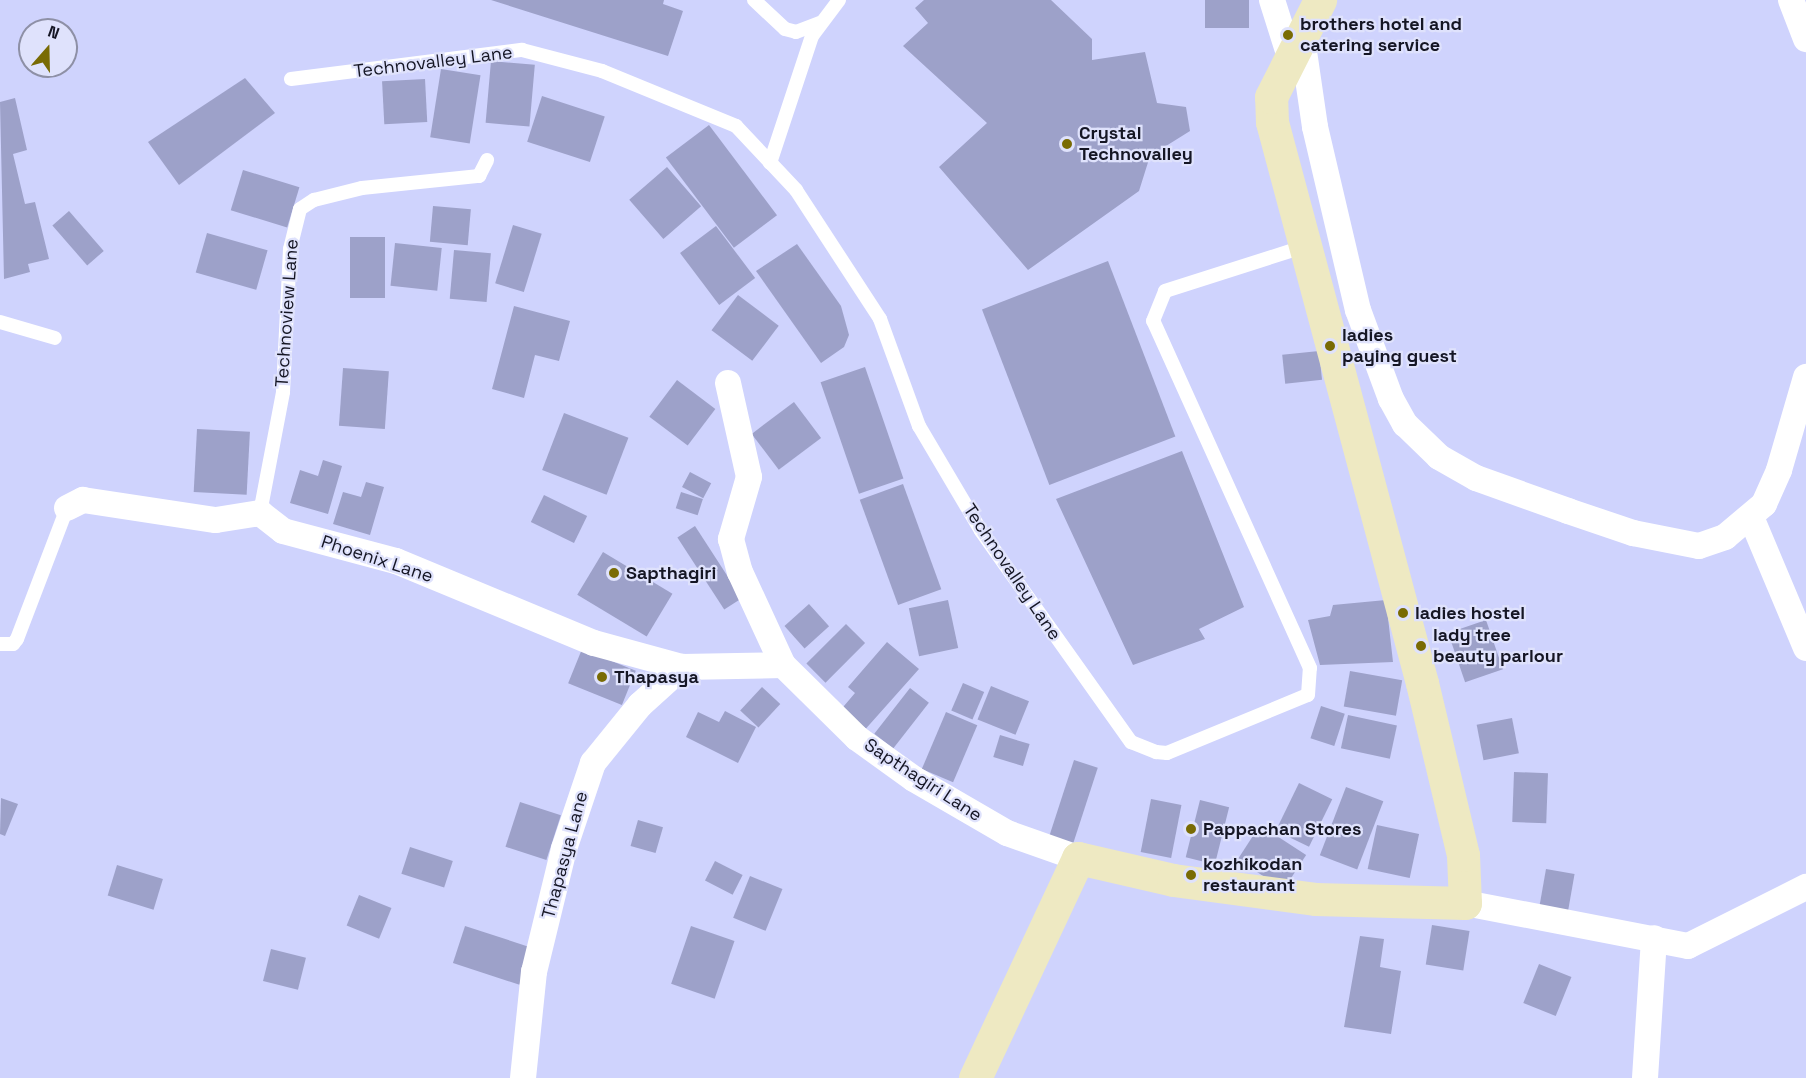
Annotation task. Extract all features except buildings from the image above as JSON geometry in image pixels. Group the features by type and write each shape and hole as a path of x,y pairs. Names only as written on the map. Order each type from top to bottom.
{"main road":[{"path":"975,1078 1078,858 1173,880 1315,899 1465,903 1463,855 1452,806 1308,245 1272,122 1271,97 1295,43 1320,0"}],"street":[{"path":"1272,0 1295,43 1358,310 1391,399 1405,424 1439,457 1476,478 1633,533 1699,546 1725,537 1764,504 1779,470 1806,377"},
{"path":"1791,0 1806,39"},
{"path":"682,668 783,665 740,572 731,539 749,477 728,382"},
{"path":"67,508 83,500 216,520 260,513"},
{"name":"Phoenix Lane","path":"260,513 283,531 396,561 594,644 682,668"},
{"path":"1751,517 1806,648"},
{"name":"Sapthagiri Lane","path":"783,665 857,738 914,779 1007,833 1078,858"},
{"name":"Thapasya Lane","path":"523,1078 534,972 564,849 592,763 640,705 682,668"},
{"path":"1465,903 1688,946 1806,887"},
{"path":"1645,1078 1654,938"}],"lane":[{"path":"754,0 785,29 796,32 820,23"},
{"path":"770,163 789,100 820,23 839,0"},
{"name":"Technovalley Lane","path":"291,80 522,50 602,71 717,114 736,126 812,212 880,319 919,426 981,531 1131,742 1155,752 1167,753 1308,695 1310,668 1153,321 1165,291 1308,245"},
{"name":"Technoview Lane","path":"260,513 283,392 290,249 300,209 314,200 362,188 479,176 487,160"},
{"path":"0,322 55,338"},
{"path":"0,644 13,644 17,639 67,508"}],"place":[{"name":"brothers hotel and catering service","path":"1288,35"},
{"name":"Crystal Technovalley","path":"1067,144"},
{"name":"ladies paying guest","path":"1330,346"},
{"name":"Sapthagiri","path":"614,573"},
{"name":"ladies hostel","path":"1403,613"},
{"name":"lady tree beauty parlour","path":"1421,646"},
{"name":"Thapasya","path":"602,677"},
{"name":"Pappachan Stores","path":"1191,829"},
{"name":"kozhikodan restaurant","path":"1191,875"}]}
